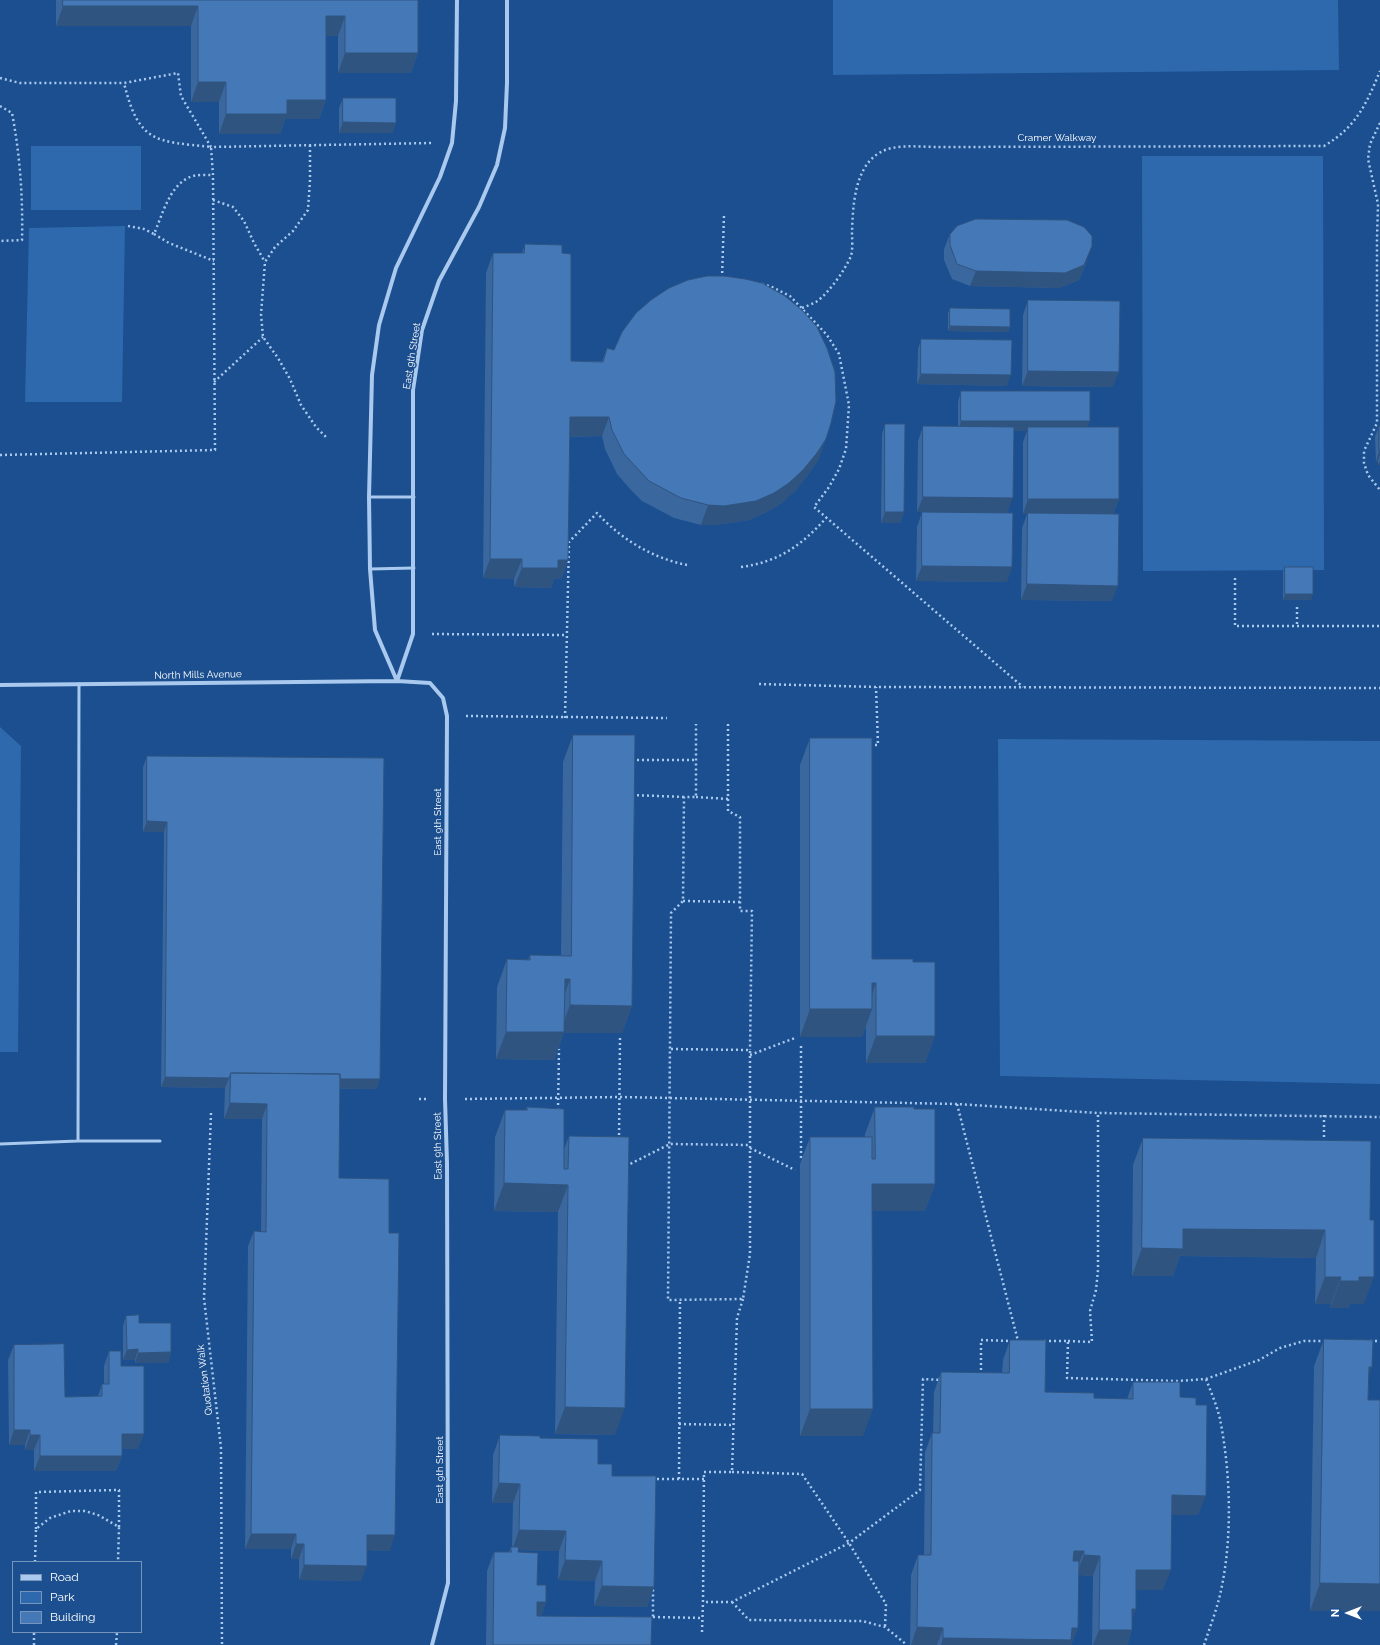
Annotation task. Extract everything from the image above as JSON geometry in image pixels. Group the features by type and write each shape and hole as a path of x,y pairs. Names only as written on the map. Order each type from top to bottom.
{"street":[{"path":"397,681 376,630 370,569 372,375 379,325 396,268 440,177 452,143 456,101 457,0"},
{"name":"East 9th Street","path":"432,1645 448,1583 447,1179 445,1098 447,716 443,698 430,683 397,681 413,634 413,390 422,330 439,281 479,207 498,164 505,128 507,84 507,0"},
{"name":"North Mills Avenue","path":"0,685 397,681"}],"lane":[{"path":"370,497 414,497"},
{"path":"370,569 414,568"},
{"path":"78,1141 80,684"},
{"path":"0,1144 78,1141 160,1141"}],"path":[{"name":"Cramer Walkway","path":"802,308 816,302 828,290 852,255 854,197 864,170 872,159 880,153 893,148 938,147 1324,146 1337,138 1362,111 1380,71"},
{"path":"0,78 20,83 124,84 178,74 181,96 211,147 213,175 215,450 0,455"},
{"path":"124,84 129,104 137,121 147,133 165,142 211,147 452,143"},
{"path":"0,106 12,113 21,178 23,223 22,240 0,241"},
{"path":"1380,123 1370,144 1368,159 1378,204 1377,423 1364,451 1364,463 1368,475 1380,490"},
{"path":"310,145 308,210 293,231 275,247 265,262 261,314 263,337 287,374 301,405 316,427 326,437"},
{"path":"154,234 171,196 181,183 188,177 197,175 213,175"},
{"path":"213,200 233,207 244,220 254,243 265,262"},
{"path":"724,215 722,278 728,279"},
{"path":"128,226 144,229 169,243 214,261"},
{"path":"760,283 772,286 790,296 827,335 840,354 849,405 846,449 839,470 829,487 814,507 1023,687"},
{"path":"214,382 263,337"},
{"path":"565,718 569,542 596,513 610,528 653,555 687,565"},
{"path":"741,567 755,565 777,558 795,548 812,535 827,517"},
{"path":"1235,578 1235,626 1380,626"},
{"path":"1297,607 1297,626"},
{"path":"413,634 566,635"},
{"path":"758,684 876,687 1380,688"},
{"path":"863,745 878,745 876,687"},
{"path":"447,716 667,718"},
{"path":"696,724 696,797"},
{"path":"728,724 728,811 740,817 740,912 752,912 750,1254 743,1299 737,1318 732,1472"},
{"path":"631,767 631,760 696,760"},
{"path":"631,788 631,795 728,799"},
{"path":"684,797 683,901 672,913 668,1300 743,1299"},
{"path":"683,901 740,902"},
{"path":"619,1145 620,1038"},
{"path":"750,1055 795,1038"},
{"path":"801,1046 801,1162"},
{"path":"558,1114 559,1049"},
{"path":"671,1049 750,1050"},
{"path":"419,1099 620,1097 957,1104 1098,1113 1324,1115 1380,1117"},
{"path":"957,1104 1018,1341"},
{"name":"Quotation Walk","path":"211,1113 204,1298 221,1448 222,1645"},
{"path":"1040,1341 1092,1342 1090,1311 1096,1290 1098,1270 1098,1113"},
{"path":"1324,1115 1324,1149"},
{"path":"626,1166 670,1144 750,1146 795,1170"},
{"path":"679,1479 680,1300"},
{"path":"981,1380 981,1340 1025,1341"},
{"path":"1068,1341 1067,1378 1177,1381 1206,1379 1259,1360 1280,1348 1304,1341 1327,1341"},
{"path":"1365,1341 1380,1341"},
{"path":"703,1602 732,1602 849,1543 920,1490 923,1379 944,1380"},
{"path":"1204,1645 1219,1598 1226,1552 1229,1517 1227,1465 1220,1418 1206,1379"},
{"path":"679,1424 733,1425"},
{"path":"702,1632 704,1472 802,1474 849,1543 886,1604 885,1627"},
{"path":"648,1479 704,1479"},
{"path":"654,1479 654,1486"},
{"path":"35,1561 36,1492 119,1490 118,1561"},
{"path":"36,1529 50,1518 71,1511 85,1511 98,1515 119,1527"},
{"path":"653,1587 653,1617"},
{"path":"732,1602 749,1620 862,1621 885,1627 907,1645"},
{"path":"644,1622 653,1617 703,1618"},
{"path":"34,1633 34,1645"},
{"path":"116,1645 117,1633"}],"green space":[{"path":"833,0 1338,0 1339,70 833,75"},
{"path":"31,146 141,146 141,210 31,210"},
{"path":"1142,156 1323,156 1324,570 1143,571"},
{"path":"125,226 122,402 25,402 29,228"},
{"path":"0,727 21,746 18,1052 0,1052"},
{"path":"998,739 1380,741 1380,1084 1000,1076"}],"building":[{"path":"63,0 418,0 418,53 345,53 345,16 326,16 326,100 287,100 287,114 226,114 226,82 198,82 198,6 63,6"},
{"path":"343,98 396,98 396,123 343,122"},
{"path":"976,219 1067,220 1084,227 1092,236 1092,246 1084,265 1065,273 976,271 957,264 950,245 950,234 957,226"},
{"path":"525,244 562,245 562,253 571,254 571,361 603,362 607,348 614,350 622,332 636,313 651,300 669,288 688,280 707,276 724,276 745,279 762,283 785,296 803,311 817,327 827,348 835,372 836,401 826,439 817,453 803,470 789,483 774,493 756,501 724,506 708,505 681,498 649,481 624,454 612,430 609,417 570,417 568,560 558,560 558,568 522,568 522,559 490,559 493,253 524,253"},
{"path":"1028,300 1120,301 1119,372 1028,371"},
{"path":"950,308 1010,309 1010,327 950,326"},
{"path":"921,339 1012,340 1011,375 921,374"},
{"path":"961,391 1090,391 1090,421 961,421"},
{"path":"885,424 905,424 904,512 885,512"},
{"path":"923,426 1014,427 1013,498 923,497"},
{"path":"1380,426 1380,451 1379,451"},
{"path":"1028,427 1119,427 1119,499 1028,499"},
{"path":"922,512 1013,513 1012,567 922,566"},
{"path":"1028,513 1119,514 1118,586 1027,584"},
{"path":"1285,567 1313,567 1313,594 1285,594"},
{"path":"573,735 635,735 632,1006 570,1005 570,979 565,979 564,1032 506,1032 507,959 530,960 530,955 571,956"},
{"path":"810,738 872,738 872,959 913,959 913,962 935,962 935,1036 876,1036 876,983 872,983 872,1009 810,1009"},
{"path":"147,756 384,758 380,1079 340,1079 340,1074 231,1073 229,1078 165,1077 167,822 147,821"},
{"path":"231,1073 340,1074 339,1178 389,1179 389,1233 399,1233 395,1535 367,1535 367,1566 304,1565 304,1544 296,1544 296,1534 251,1534 254,1231 266,1232 267,1104 230,1103"},
{"path":"527,1107 564,1109 564,1169 568,1169 569,1136 629,1137 625,1408 565,1407 568,1185 504,1183 505,1110 527,1110"},
{"path":"875,1107 914,1107 914,1109 935,1109 935,1184 872,1184 873,1409 810,1409 810,1137 872,1137 872,1159 875,1159"},
{"path":"1143,1138 1371,1141 1370,1220 1374,1220 1374,1277 1359,1277 1359,1281 1340,1281 1341,1277 1325,1277 1325,1230 1183,1229 1183,1249 1142,1248"},
{"path":"139,1315 139,1323 171,1323 171,1352 138,1353 138,1349 127,1350 126,1316"},
{"path":"1324,1339 1373,1340 1372,1367 1369,1367 1368,1400 1380,1400 1380,1584 1320,1583"},
{"path":"1010,1340 1046,1340 1045,1392 1094,1393 1094,1398 1133,1399 1133,1382 1180,1382 1180,1397 1196,1398 1196,1405 1207,1405 1206,1496 1172,1495 1171,1570 1136,1570 1136,1609 1132,1609 1132,1630 1099,1630 1100,1556 1084,1555 1084,1551 1074,1551 1073,1561 1079,1561 1078,1628 1072,1628 1071,1640 943,1638 943,1628 917,1627 918,1555 931,1555 932,1433 940,1433 941,1372 1009,1373"},
{"path":"64,1344 65,1397 102,1396 102,1384 109,1384 109,1351 121,1351 121,1366 144,1366 144,1434 122,1434 122,1456 40,1456 40,1435 30,1435 30,1430 14,1430 14,1345"},
{"path":"500,1435 540,1436 540,1438 598,1439 598,1464 612,1464 612,1476 656,1476 654,1587 602,1586 602,1561 565,1560 566,1531 519,1530 520,1484 499,1483"},
{"path":"511,1547 519,1547 518,1552 538,1553 537,1585 546,1585 546,1602 537,1602 537,1616 652,1617 651,1645 493,1645 494,1552 511,1552"}]}
